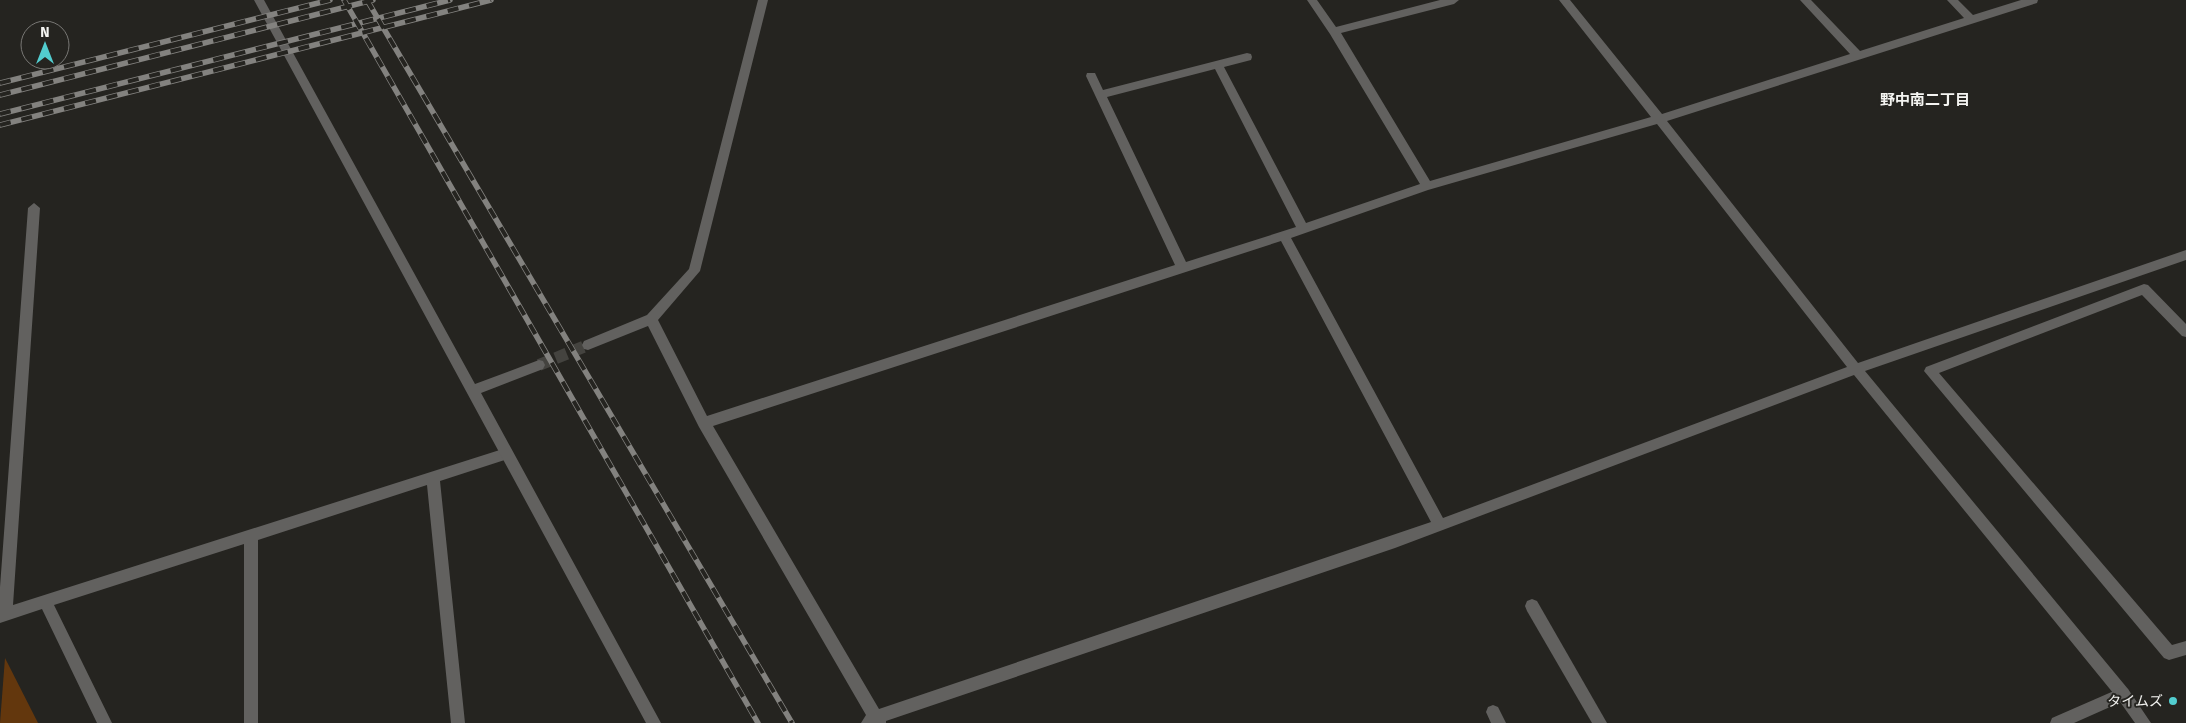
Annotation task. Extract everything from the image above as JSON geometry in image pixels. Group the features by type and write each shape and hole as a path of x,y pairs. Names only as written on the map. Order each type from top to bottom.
{"street":[{"path":"259,0 654,723"},
{"path":"588,345 651,319 694,271 763,0"},
{"path":"1312,0 1334,31 1427,186"},
{"path":"1334,31 1454,0"},
{"path":"1564,0 1856,370 2123,694 2144,723"},
{"path":"1805,0 1858,56"},
{"path":"1952,0 1972,20"},
{"path":"704,423 1303,229 1427,186 1659,119 2033,0"},
{"path":"1100,95 1247,57"},
{"path":"1218,65 1303,229"},
{"path":"1091,76 1182,267"},
{"path":"34,208 2,615 506,454"},
{"path":"1284,235 1440,525"},
{"path":"651,319 704,423 874,721 1440,525 1856,370 2118,276 2186,255"},
{"path":"2186,332 2144,289 1930,371 2169,653 2186,648"},
{"path":"472,391 539,365"},
{"path":"433,477 458,723"},
{"path":"251,535 251,723"},
{"path":"45,601 105,723"},
{"path":"1532,606 1600,723"},
{"path":"2057,723 2123,694"}],"shaded area":[{"path":"5,658 38,723 0,723"}],"tunnel":[{"path":"539,365 588,345"}],"railway":[{"path":"0,83 330,0"},
{"path":"344,0 348,6"},
{"path":"368,1 373,0"},
{"path":"378,18 450,0"},
{"path":"383,27 491,0"},
{"path":"348,6 368,1"},
{"path":"368,1 378,18"},
{"path":"0,95 348,6"},
{"path":"348,6 357,23"},
{"path":"357,23 378,18"},
{"path":"378,18 383,27"},
{"path":"0,114 357,23"},
{"path":"357,23 363,33"},
{"path":"363,33 383,27"},
{"path":"383,27 792,723"},
{"path":"0,125 363,33"},
{"path":"363,33 758,723"}],"place":[{"name":"タイムズ","path":"2173,701"}],"district":[{"name":"野中南二丁目","path":"1925,100"}]}
